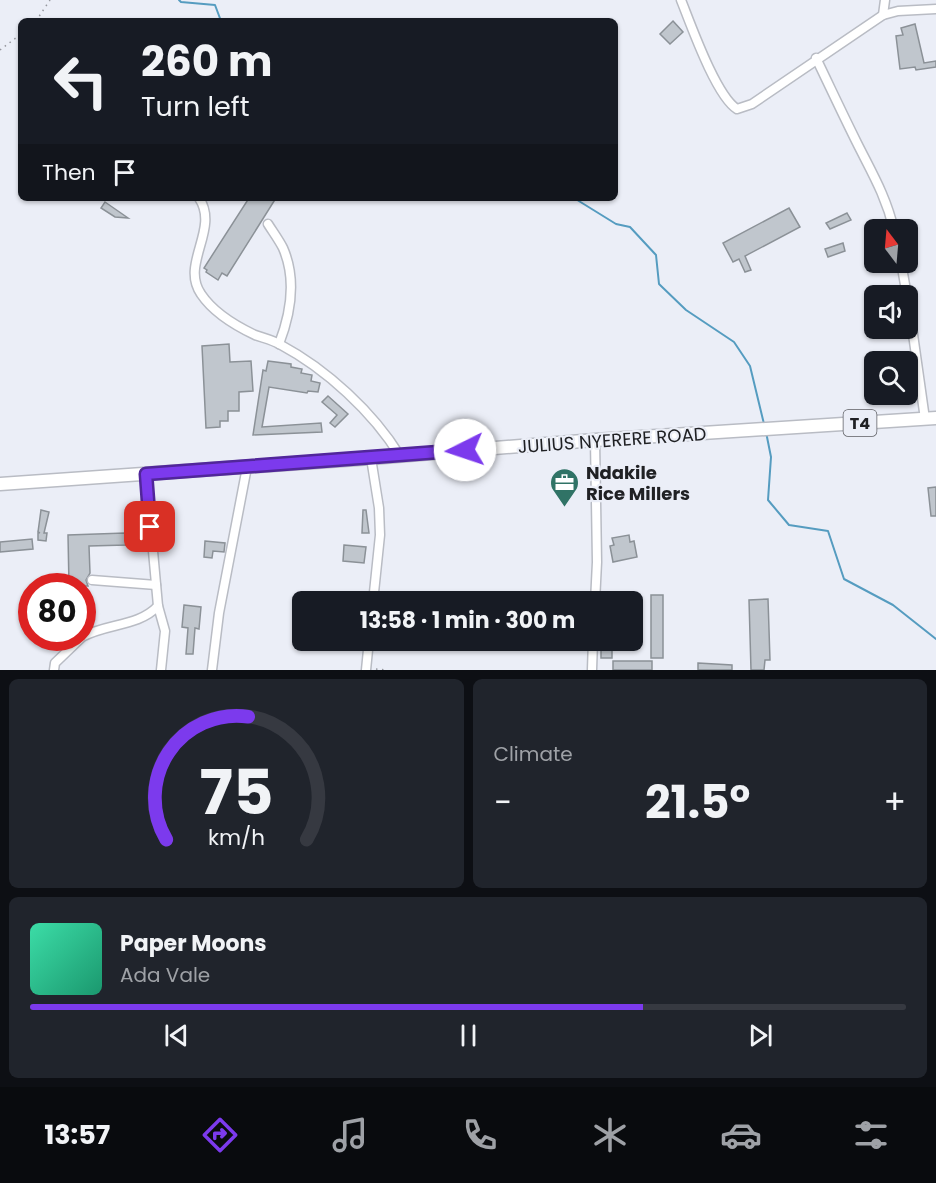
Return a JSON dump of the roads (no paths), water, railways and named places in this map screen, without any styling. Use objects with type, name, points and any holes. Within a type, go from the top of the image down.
[{"type":"highway","name":"JULIUS NYERERE ROAD","points":[[1,481],[146,474],[596,440],[931,418]]},
{"type":"street","points":[[681,0],[716,81],[730,105],[737,109],[752,104],[816,58],[883,15],[898,11],[936,9]]},
{"type":"street","points":[[883,15],[885,0]]},
{"type":"street","points":[[816,58],[874,173],[892,219]]},
{"type":"street","points":[[200,201],[205,211],[206,231],[194,269],[200,293],[238,326],[279,344],[332,380],[376,422],[400,456]]},
{"type":"street","points":[[268,224],[283,249],[289,276],[291,304],[279,344]]},
{"type":"street","points":[[915,339],[931,418]]},
{"type":"street","points":[[595,591],[597,562],[596,440]]},
{"type":"street","points":[[371,458],[379,508],[380,535],[374,591]]},
{"type":"street","points":[[212,670],[219,613],[247,467]]},
{"type":"street","points":[[146,474],[158,606],[165,631],[161,670]]},
{"type":"street","points":[[96,580],[156,585]]},
{"type":"street","points":[[96,631],[146,617],[158,606]]},
{"type":"street","points":[[54,670],[55,663],[67,651]]},
{"type":"street","points":[[366,669],[368,651]]},
{"type":"street","points":[[592,670],[593,651]]},
{"type":"waterway","points":[[179,0],[215,5],[220,18]]},
{"type":"waterway","points":[[579,201],[616,224],[630,227],[656,255],[659,284],[686,310],[734,342],[750,366],[764,424]]},
{"type":"waterway","points":[[766,432],[771,457],[768,500],[789,525],[828,531],[844,579],[893,605],[936,639]]},
{"type":"place","name":"Ndakile Rice Millers","points":[[565,508]]}]
